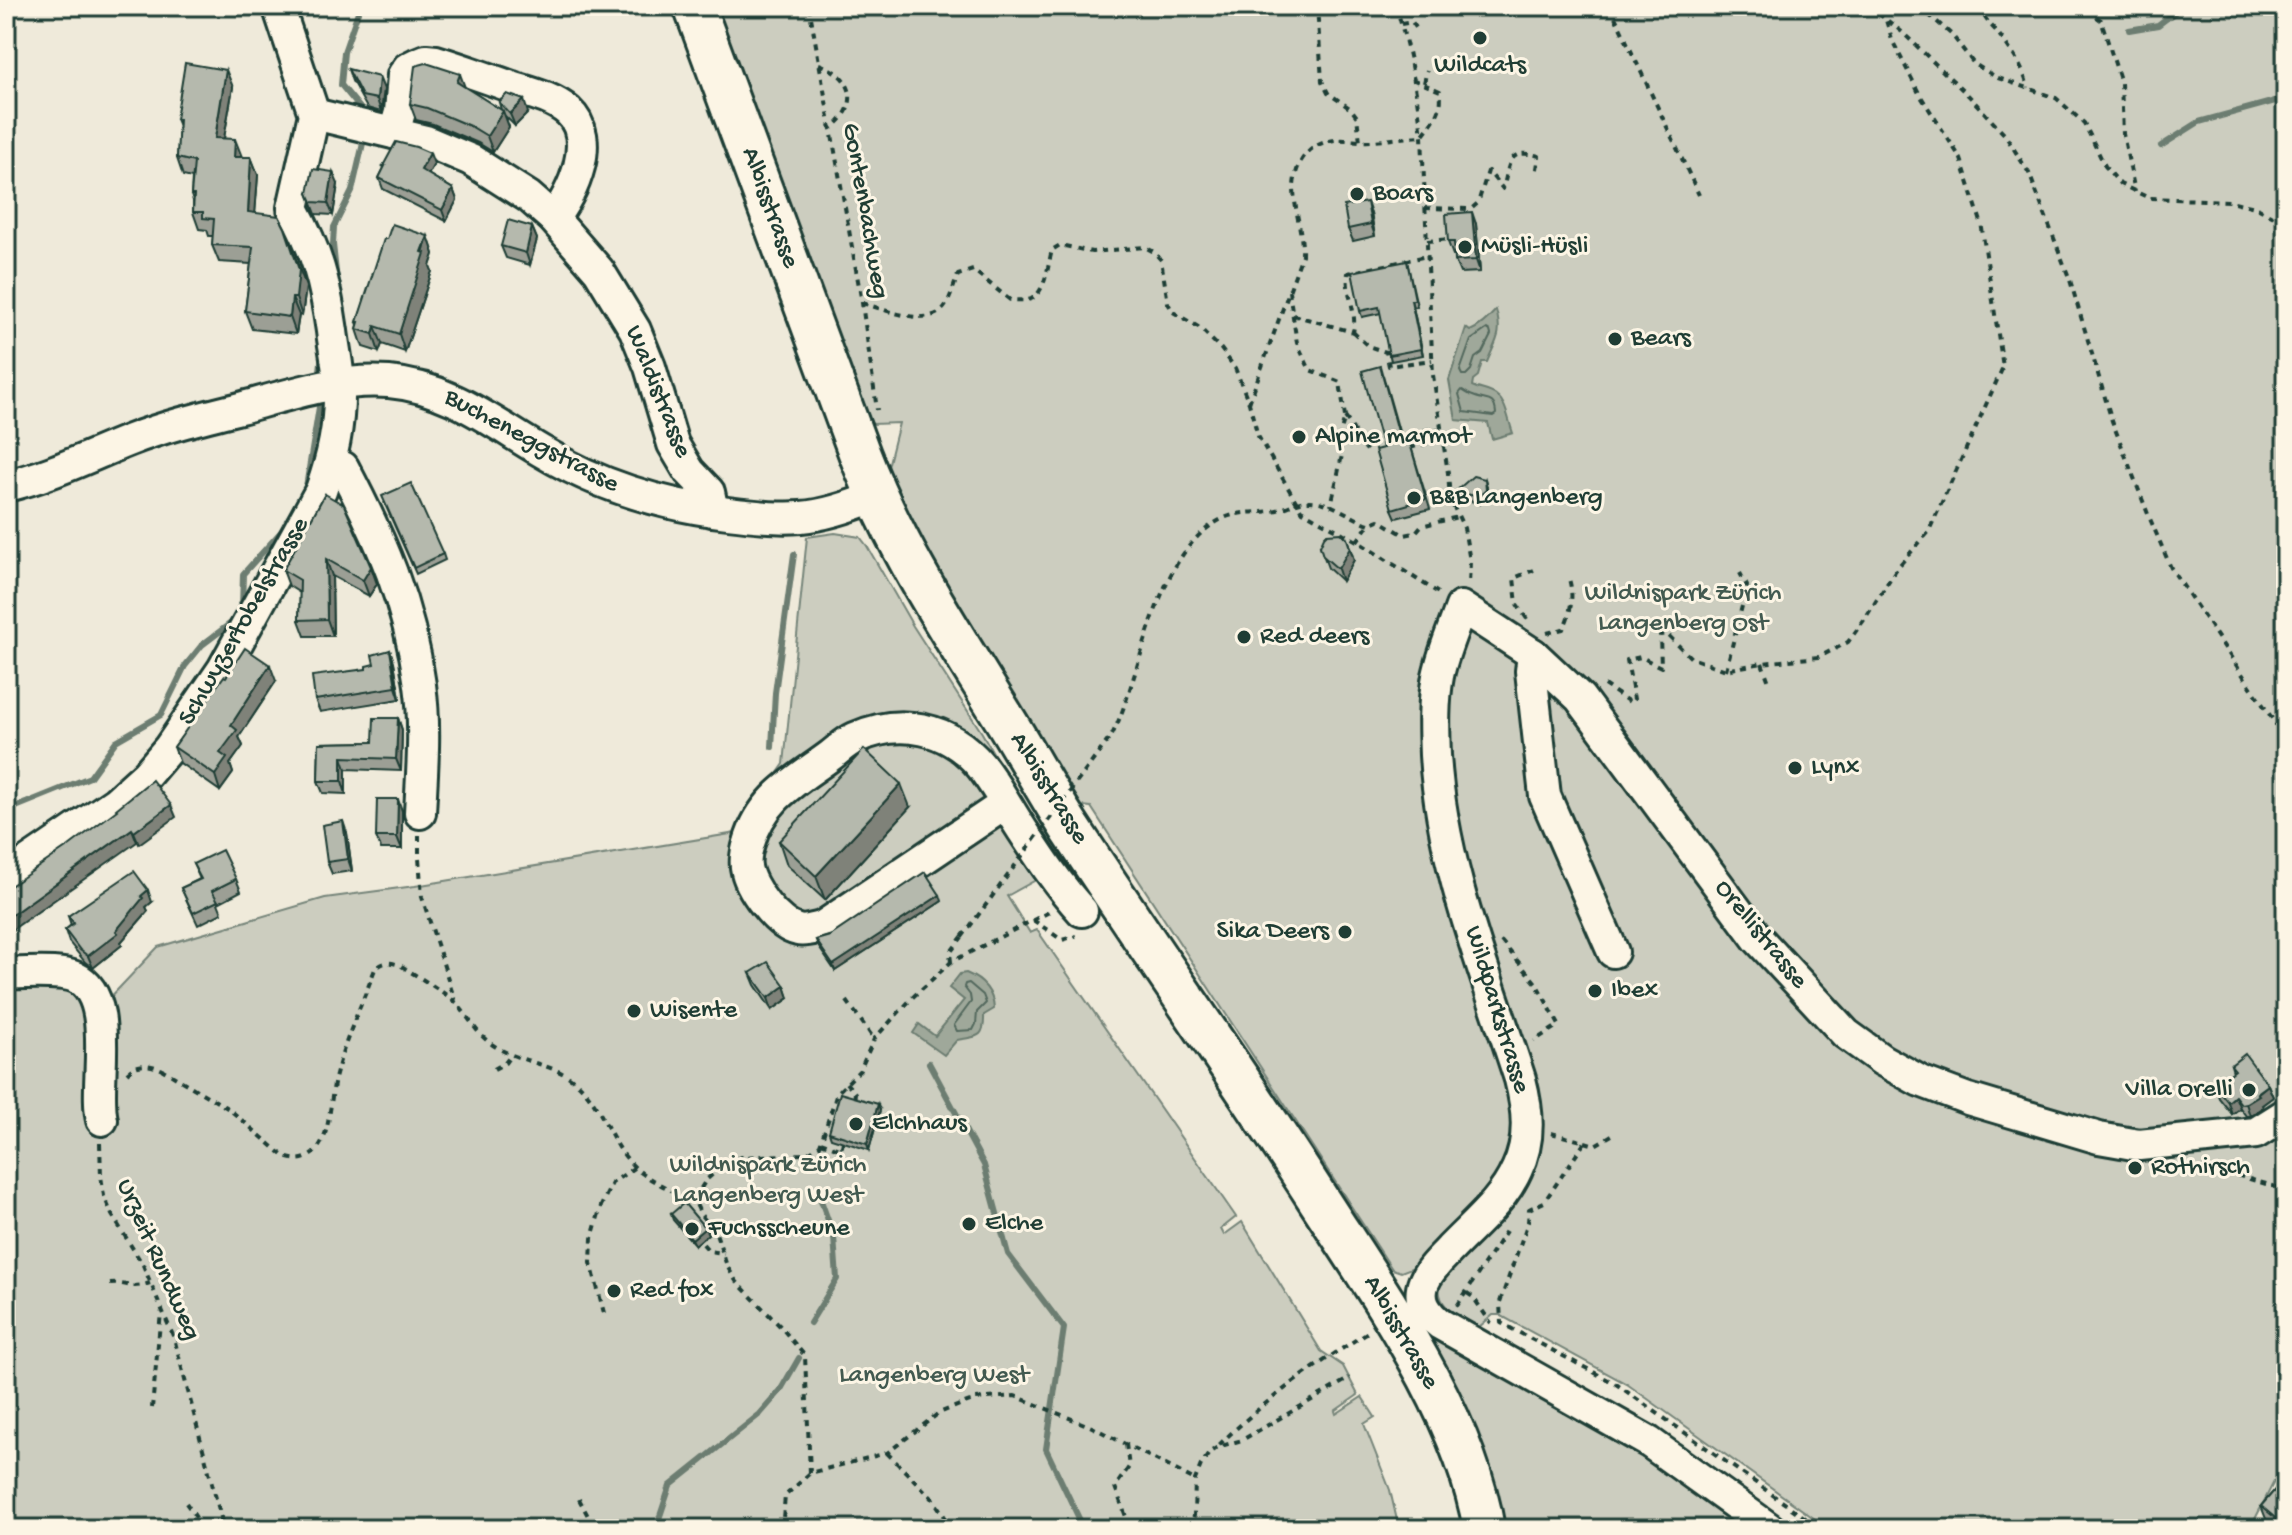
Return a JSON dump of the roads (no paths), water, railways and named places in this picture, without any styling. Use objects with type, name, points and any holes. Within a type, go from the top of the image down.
[{"type":"main road","name":"Albisstrasse","points":[[694,6],[876,496],[902,549],[1071,829],[1299,1170],[1403,1334],[1451,1422],[1475,1485],[1484,1529]]},
{"type":"street","points":[[278,6],[314,114],[293,208],[310,238],[325,285],[339,384]]},
{"type":"street","points":[[394,133],[400,112],[403,75],[408,68],[426,60],[552,101],[570,113],[582,147],[577,176],[569,195],[553,218]]},
{"type":"street","name":"Waldistrasse","points":[[314,114],[426,141],[471,160],[529,197],[553,218],[599,271],[635,330],[650,367],[673,444],[689,471],[709,492],[713,511]]},
{"type":"street","name":"Bucheneggstrasse","points":[[6,486],[47,474],[171,426],[339,384],[384,381],[440,392],[573,470],[645,498],[757,517],[801,517],[837,511],[876,496]]},
{"type":"street","name":"Schwyzertobelstrasse","points":[[6,877],[116,802],[146,775],[169,748],[223,669],[321,490],[331,462],[338,418],[339,384]]},
{"type":"street","points":[[331,462],[343,467],[374,527],[410,624],[421,687],[423,741],[420,813]]},
{"type":"street","name":"Orellistrasse","points":[[1461,607],[1534,638],[1758,939],[1846,1034],[1882,1060],[1920,1081],[1968,1099],[2099,1138],[2139,1145],[2256,1133],[2286,1114]]},
{"type":"street","name":"Wildparkstrasse","points":[[1461,607],[1437,678],[1434,726],[1436,771],[1443,823],[1456,880],[1525,1098],[1527,1127],[1523,1153],[1501,1198],[1429,1272],[1421,1293],[1424,1309],[1440,1324],[1649,1442],[1770,1529]]},
{"type":"street","points":[[1534,638],[1531,671],[1545,796],[1613,952]]},
{"type":"street","points":[[1005,804],[822,927],[799,931],[782,922],[757,895],[746,867],[748,845],[760,816],[772,798],[853,739],[875,731],[912,726],[933,731],[961,747],[980,766],[1084,922]]},
{"type":"street","points":[[6,973],[67,975],[77,978],[94,996],[99,1010],[99,1105],[102,1120]]},
{"type":"water","points":[[1496,310],[1498,337],[1487,362],[1482,362],[1472,386],[1494,394],[1505,408],[1513,433],[1492,439],[1488,423],[1456,420],[1449,380],[1466,328],[1470,331],[1477,327]]},
{"type":"water","points":[[966,973],[986,987],[994,1009],[984,1015],[981,1033],[957,1040],[944,1055],[913,1033],[919,1024],[935,1036],[964,1000],[949,988],[960,974]]},
{"type":"waterway","points":[[360,6],[344,52],[341,85],[360,108]]},
{"type":"waterway","points":[[2129,30],[2158,25],[2183,6]]},
{"type":"waterway","points":[[2161,146],[2199,122],[2286,98]]},
{"type":"waterway","points":[[337,282],[334,227],[352,191],[364,139]]},
{"type":"waterway","points":[[320,370],[322,354]]},
{"type":"waterway","points":[[306,487],[319,407]]},
{"type":"waterway","points":[[242,608],[243,574],[287,525]]},
{"type":"waterway","points":[[772,747],[775,693],[794,554]]},
{"type":"waterway","points":[[6,811],[90,777],[116,741],[161,715],[185,666],[202,645],[235,618]]},
{"type":"waterway","points":[[929,1063],[984,1165],[1008,1254],[1064,1328],[1046,1449],[1084,1529]]},
{"type":"waterway","points":[[810,1323],[837,1279],[834,1237],[818,1192]]},
{"type":"waterway","points":[[657,1525],[670,1486],[760,1414],[780,1391],[799,1358]]},
{"type":"place","name":"Wildcats","points":[[1480,38]]},
{"type":"place","name":"Boars","points":[[1357,194]]},
{"type":"place","name":"Müsli-Hüsli","points":[[1465,247]]},
{"type":"place","name":"Bears","points":[[1615,339]]},
{"type":"place","name":"Alpine marmot","points":[[1299,437]]},
{"type":"place","name":"B&B Langenberg","points":[[1414,498]]},
{"type":"place","name":"Red deers","points":[[1244,637]]},
{"type":"place","name":"Lynx","points":[[1795,768]]},
{"type":"place","name":"Sika Deers","points":[[1345,932]]},
{"type":"place","name":"Ibex","points":[[1595,991]]},
{"type":"place","name":"Wisente","points":[[634,1011]]},
{"type":"place","name":"Villa Orelli","points":[[2249,1090]]},
{"type":"place","name":"Elchhaus","points":[[856,1124]]},
{"type":"place","name":"Rothirsch","points":[[2135,1168]]},
{"type":"place","name":"Elche","points":[[969,1224]]},
{"type":"place","name":"Fuchsscheune","points":[[692,1229]]},
{"type":"place","name":"Red fox","points":[[614,1291]]},
{"type":"park label","name":"Wildnispark Zürich Langenberg Ost","points":[[1683,609]]},
{"type":"park label","name":"Wildnispark Zürich Langenberg West","points":[[768,1181]]},
{"type":"park label","name":"Langenberg West","points":[[934,1376]]}]
